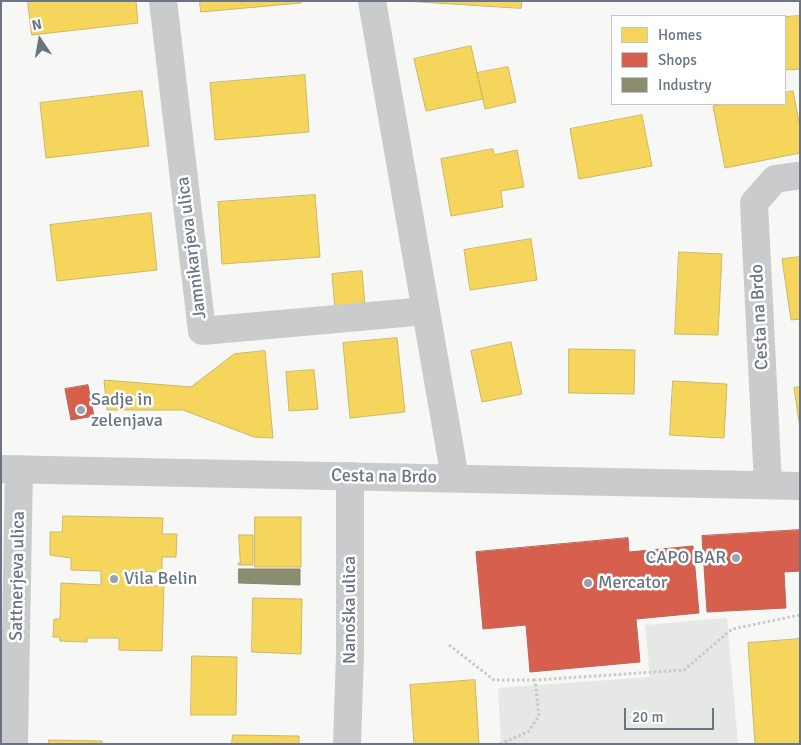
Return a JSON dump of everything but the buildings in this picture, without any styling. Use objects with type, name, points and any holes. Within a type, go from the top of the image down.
[{"type":"street","name":"Jamnikarjeva ulica","points":[[163,1],[202,330],[426,311]]},
{"type":"street","points":[[372,1],[455,478]]},
{"type":"street","name":"Cesta na Brdo","points":[[768,485],[754,203],[775,179],[796,176]]},
{"type":"street","name":"Cesta na Brdo","points":[[10,469],[800,486]]},
{"type":"street","name":"Sattnerjeva ulica","points":[[10,469],[14,744]]},
{"type":"street","name":"Nanoška ulica","points":[[348,744],[350,476]]},
{"type":"path","points":[[449,645],[494,680],[535,680],[684,670],[732,629],[800,615]]},
{"type":"path","points":[[500,744],[528,732],[539,716],[535,680]]},
{"type":"shaded area","points":[[727,618],[738,744],[501,744],[498,688],[650,677],[645,625]]},
{"type":"place","name":"Sadje in zelenjava","points":[[81,410]]},
{"type":"place","name":"CAPO BAR","points":[[736,558]]},
{"type":"place","name":"Vila Belin","points":[[114,579]]},
{"type":"place","name":"Mercator","points":[[588,583]]}]
